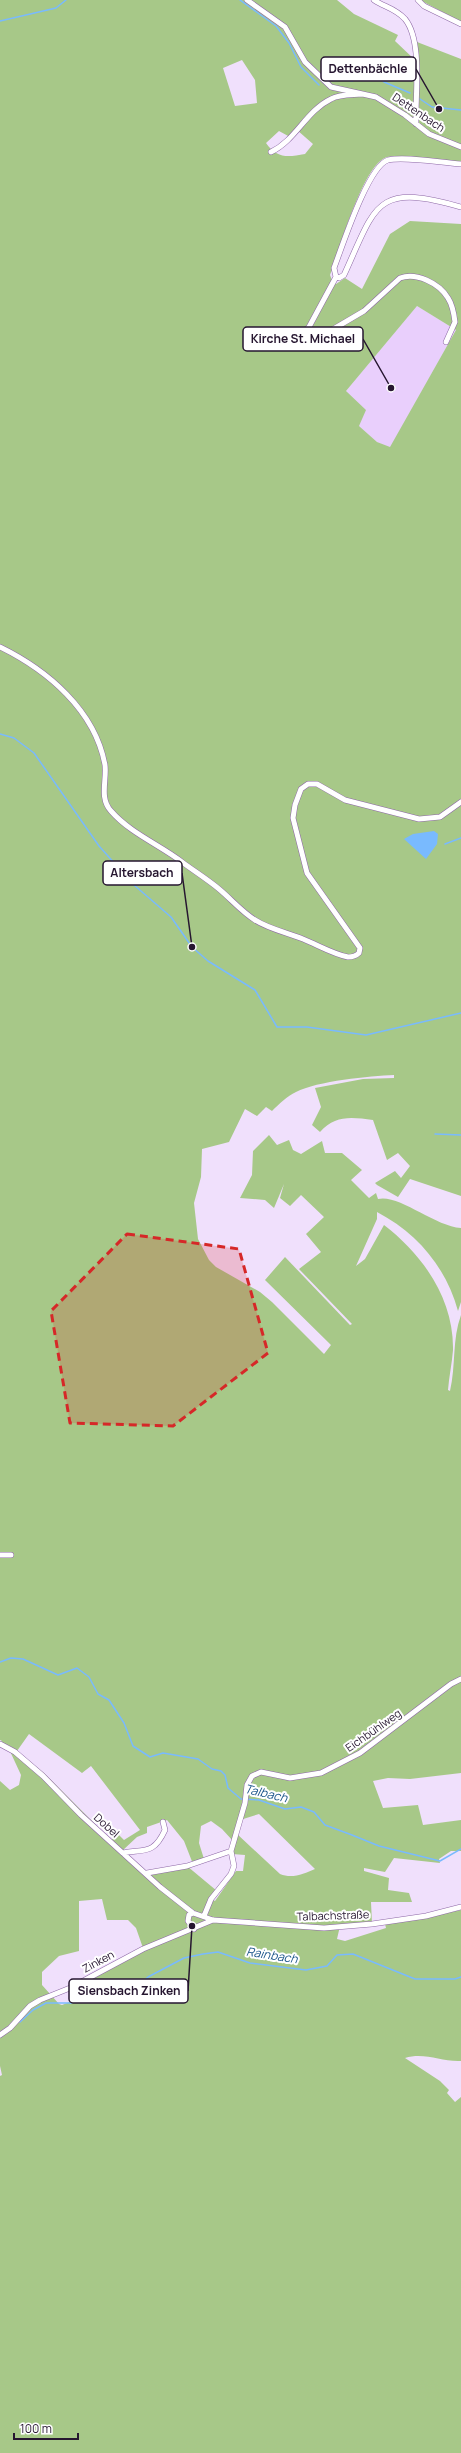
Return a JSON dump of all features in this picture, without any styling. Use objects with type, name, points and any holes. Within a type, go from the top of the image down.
[{"type":"street","name":"Dettenbach","points":[[247,0],[286,26],[305,62],[331,87],[366,94],[390,104],[429,134],[461,147]]},
{"type":"street","points":[[374,0],[387,2],[404,18],[415,38],[416,124]]},
{"type":"street","points":[[418,0],[424,6],[461,24]]},
{"type":"street","name":"Dettenbach","points":[[271,152],[290,137],[311,113],[332,98],[366,94]]},
{"type":"street","points":[[446,342],[455,322],[449,298],[437,286],[422,278],[406,276],[400,278],[364,311],[301,348],[293,346],[292,342],[309,327],[336,277],[334,268],[362,196],[382,164],[387,160],[400,159],[461,164]]},
{"type":"street","points":[[336,277],[339,278],[344,275],[372,214],[387,202],[403,197],[418,197],[461,207]]},
{"type":"street","points":[[0,647],[40,670],[63,690],[92,729],[102,752],[106,772],[104,795],[106,804],[111,811],[124,823],[168,851],[218,888],[256,921],[328,950],[349,957],[359,953],[360,948],[307,873],[293,818],[295,805],[301,789],[308,784],[317,784],[345,800],[419,819],[440,817],[461,802]]},
{"type":"street","points":[[0,1555],[11,1556]]},
{"type":"street","name":"Eichbühlweg","points":[[204,1916],[211,1899],[232,1874],[234,1866],[231,1851],[245,1800],[249,1778],[256,1772],[290,1778],[321,1773],[360,1754],[451,1684],[461,1679]]},
{"type":"street","name":"Dobel","points":[[0,1744],[15,1752],[60,1791],[81,1815],[193,1913],[204,1916]]},
{"type":"street","points":[[124,1853],[146,1851],[155,1847],[165,1830],[163,1822]]},
{"type":"street","points":[[147,1874],[187,1866],[231,1851]]},
{"type":"street","name":"Talbachstraße","points":[[204,1916],[213,1920],[324,1928],[372,1924],[426,1916],[461,1907]]},
{"type":"street","points":[[193,1913],[189,1915],[188,1921],[194,1929]]},
{"type":"street","name":"Zinken","points":[[0,2035],[10,2028],[30,2006],[40,2000],[70,1988],[143,1948],[194,1929],[213,1920]]},
{"type":"highlighted area","points":[[127,1234],[239,1249],[268,1353],[173,1426],[70,1423],[51,1311]]},
{"type":"shaded area","points":[[417,306],[456,330],[390,448],[377,442],[359,426],[346,391]]},
{"type":"green space","points":[[0,0],[337,0],[354,14],[398,35],[395,41],[415,60],[417,42],[461,59],[461,163],[393,156],[387,157],[378,163],[369,175],[361,191],[330,275],[333,283],[336,284],[345,278],[362,289],[390,234],[410,221],[461,224],[461,1196],[410,1179],[398,1197],[377,1185],[375,1183],[395,1171],[401,1178],[410,1166],[398,1153],[387,1160],[373,1120],[344,1118],[326,1126],[320,1132],[312,1125],[321,1107],[315,1088],[363,1079],[394,1078],[394,1075],[330,1082],[305,1088],[289,1096],[272,1111],[266,1107],[257,1116],[245,1109],[229,1142],[202,1149],[201,1177],[194,1203],[198,1239],[209,1260],[216,1267],[260,1292],[324,1354],[331,1345],[265,1280],[285,1257],[350,1325],[352,1324],[299,1269],[321,1252],[306,1234],[324,1217],[301,1195],[290,1206],[280,1198],[284,1184],[274,1208],[265,1200],[240,1198],[252,1175],[253,1151],[269,1135],[277,1145],[289,1140],[293,1150],[301,1154],[322,1141],[325,1153],[342,1153],[362,1170],[351,1180],[369,1198],[376,1193],[378,1199],[396,1201],[440,1222],[461,1228],[461,1302],[458,1311],[446,1280],[428,1253],[405,1230],[377,1212],[377,1219],[356,1266],[365,1259],[384,1225],[411,1250],[423,1264],[434,1280],[442,1296],[452,1331],[453,1350],[448,1390],[450,1391],[456,1333],[461,1315],[461,1773],[410,1779],[388,1778],[373,1781],[383,1808],[418,1805],[423,1825],[461,1820],[461,1851],[451,1851],[439,1859],[440,1863],[394,1858],[385,1872],[364,1868],[364,1871],[389,1878],[388,1890],[409,1893],[412,1902],[371,1902],[372,1924],[340,1926],[337,1939],[345,1941],[386,1928],[385,1924],[461,1910],[461,2061],[419,2056],[405,2058],[440,2081],[449,2090],[447,2093],[455,2102],[461,2097],[461,2453],[0,2453],[0,2076],[2,2075],[0,2066],[0,1781],[10,1790],[19,1785],[21,1775],[9,1749],[0,1745],[2,1741],[0,1740]],"holes":[[[242,60],[255,80],[257,103],[235,106],[223,68]],[[297,130],[313,144],[305,154],[283,156],[274,152],[266,143],[279,131],[290,137]],[[417,306],[456,330],[390,447],[377,442],[359,426],[366,410],[346,391]],[[29,1734],[82,1773],[91,1766],[140,1830],[124,1840],[118,1834],[111,1840],[44,1773],[17,1751]],[[259,1814],[315,1869],[293,1876],[280,1874],[236,1833],[240,1820]],[[167,1820],[184,1841],[193,1864],[204,1859],[199,1843],[201,1826],[211,1821],[222,1829],[233,1841],[232,1854],[245,1855],[243,1871],[236,1871],[215,1901],[211,1899],[217,1891],[187,1866],[147,1873],[122,1851],[137,1837],[147,1833],[147,1827]],[[102,1899],[107,1920],[128,1920],[136,1928],[143,1948],[72,1987],[77,1999],[62,2005],[59,2004],[42,1985],[42,1972],[59,1956],[79,1951],[79,1901]]]},
{"type":"green space","points":[[420,0],[461,0],[461,22]]},
{"type":"water","points":[[434,831],[438,834],[437,844],[426,859],[404,839],[413,834]]},
{"type":"waterway","points":[[0,21],[56,8],[66,0]]},
{"type":"waterway","points":[[240,0],[276,26],[289,43],[301,67],[319,85]]},
{"type":"waterway","points":[[328,75],[352,81],[367,72],[372,72],[384,82],[410,93]]},
{"type":"waterway","points":[[420,99],[432,107],[461,110]]},
{"type":"waterway","points":[[0,734],[14,738],[34,753],[99,846],[134,885],[171,917],[192,947],[208,961],[255,990],[277,1027],[307,1027],[366,1035],[461,1013]]},
{"type":"waterway","points":[[445,844],[461,838]]},
{"type":"waterway","points":[[435,1134],[461,1135]]},
{"type":"waterway","name":"Talbach","points":[[0,1662],[11,1658],[23,1659],[58,1675],[77,1668],[89,1677],[98,1694],[109,1700],[124,1723],[133,1746],[150,1757],[163,1753],[198,1759],[212,1769],[221,1771],[225,1775],[228,1788],[241,1799],[259,1800],[285,1809],[301,1807],[314,1812],[325,1825],[379,1846],[440,1861],[461,1849]]},
{"type":"waterway","name":"Rainbach","points":[[20,2022],[33,2010],[46,2003],[71,2003],[89,1996],[122,1999],[130,1995],[148,1977],[184,1958],[218,1952],[250,1963],[306,1970],[327,1966],[337,1955],[353,1954],[415,1979],[455,1979],[461,1977]]},
{"type":"place","name":"Dettenbächle","points":[[439,109]]},
{"type":"place","name":"Kirche St. Michael","points":[[391,388]]},
{"type":"place","name":"Altersbach","points":[[192,947]]},
{"type":"place","name":"Siensbach Zinken","points":[[192,1926]]}]
